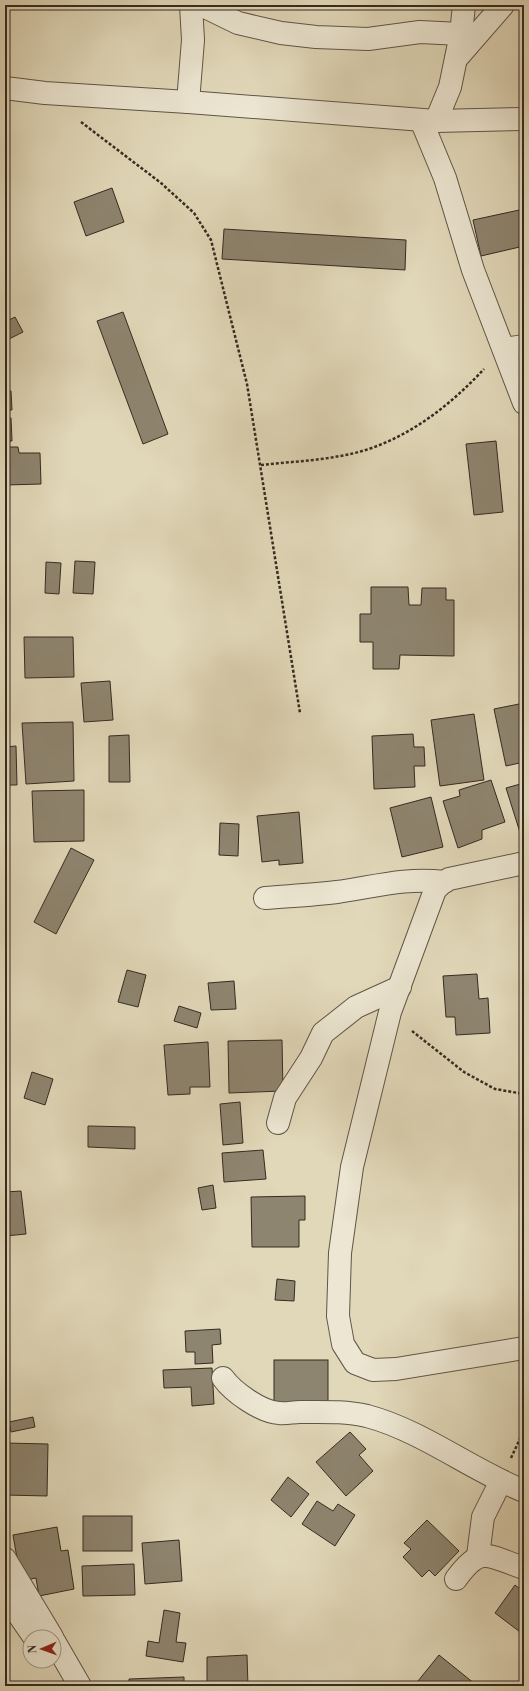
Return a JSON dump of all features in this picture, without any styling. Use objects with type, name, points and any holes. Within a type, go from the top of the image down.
[{"type":"street","points":[[188,102],[193,40],[191,5]]},
{"type":"street","points":[[201,5],[238,23],[281,33],[368,39],[420,32],[461,34]]},
{"type":"street","points":[[464,5],[461,34],[450,87],[429,121],[473,270],[514,347],[524,403]]},
{"type":"street","points":[[455,60],[503,5]]},
{"type":"street","points":[[5,88],[45,94],[188,102],[429,121],[524,119]]},
{"type":"street","points":[[524,863],[449,879],[435,890],[390,1012],[352,1167],[340,1253],[338,1316],[343,1344],[355,1363],[373,1370],[396,1369],[524,1348]]},
{"type":"street","points":[[266,898],[337,892],[412,880],[444,882]]},
{"type":"street","points":[[278,1122],[285,1098],[311,1058],[323,1033],[356,1007],[400,987]]},
{"type":"street","points":[[223,1378],[230,1386],[261,1407],[278,1414],[349,1412],[368,1417],[442,1448],[524,1491]]},
{"type":"street","points":[[478,1556],[483,1517],[501,1480]]},
{"type":"street","points":[[456,1579],[468,1564],[478,1556],[484,1555],[498,1558],[524,1568]]},
{"type":"street","points":[[5,1559],[47,1629]]},
{"type":"street","points":[[5,1595],[28,1629]]},
{"type":"street","points":[[62,1655],[80,1686]]},
{"type":"street","points":[[53,1669],[64,1686]]},
{"type":"path","points":[[75,117],[161,183],[194,213],[210,240],[247,384],[300,713]]},
{"type":"path","points":[[261,464],[341,456],[379,446],[408,432],[464,391],[514,347]]},
{"type":"path","points":[[390,1012],[464,1072],[495,1089],[524,1094]]},
{"type":"path","points":[[501,1480],[524,1430]]},
{"type":"building","points":[[112,188],[124,222],[86,236],[74,202]]},
{"type":"building","points":[[524,209],[524,246],[481,256],[473,220]]},
{"type":"building","points":[[224,229],[406,240],[405,270],[222,259]]},
{"type":"building","points":[[123,312],[168,434],[143,444],[97,321]]},
{"type":"building","points":[[15,317],[23,332],[5,341],[5,322]]},
{"type":"building","points":[[5,391],[11,391],[12,410],[5,410]]},
{"type":"building","points":[[11,418],[12,441],[5,441],[5,419]]},
{"type":"building","points":[[496,441],[503,512],[474,515],[466,444]]},
{"type":"building","points":[[5,447],[18,447],[19,453],[40,453],[41,484],[5,485]]},
{"type":"building","points":[[75,561],[95,562],[93,594],[73,593]]},
{"type":"building","points":[[46,562],[61,563],[59,594],[45,593]]},
{"type":"building","points":[[371,587],[408,587],[409,605],[421,605],[422,588],[446,588],[446,600],[454,600],[454,656],[400,655],[399,669],[373,669],[373,642],[360,642],[360,614],[371,614]]},
{"type":"building","points":[[24,637],[73,637],[74,677],[25,678]]},
{"type":"building","points":[[110,681],[113,720],[84,722],[81,683]]},
{"type":"building","points":[[524,703],[524,762],[506,766],[494,709]]},
{"type":"building","points":[[474,714],[484,780],[440,786],[431,720]]},
{"type":"building","points":[[73,722],[74,781],[26,784],[22,723]]},
{"type":"building","points":[[413,734],[414,747],[424,747],[425,766],[414,766],[415,787],[374,789],[372,736]]},
{"type":"building","points":[[129,735],[130,782],[109,782],[109,736]]},
{"type":"building","points":[[16,746],[17,785],[5,785],[5,747]]},
{"type":"building","points":[[491,780],[505,822],[482,830],[482,839],[458,848],[443,801],[460,796],[459,790]]},
{"type":"building","points":[[524,783],[524,845],[506,788]]},
{"type":"building","points":[[84,790],[84,841],[34,842],[32,791]]},
{"type":"building","points":[[431,797],[443,847],[402,857],[390,808]]},
{"type":"building","points":[[299,812],[303,863],[279,865],[279,860],[262,862],[257,816]]},
{"type":"building","points":[[220,823],[239,824],[238,856],[219,855]]},
{"type":"building","points":[[71,848],[94,860],[56,934],[34,922]]},
{"type":"building","points":[[127,970],[146,975],[138,1007],[118,1002]]},
{"type":"building","points":[[477,974],[479,999],[488,998],[490,1033],[456,1035],[455,1017],[446,1017],[443,976]]},
{"type":"building","points":[[234,981],[236,1009],[211,1010],[208,983]]},
{"type":"building","points":[[179,1006],[201,1013],[197,1028],[174,1021]]},
{"type":"building","points":[[282,1040],[283,1091],[229,1093],[228,1041]]},
{"type":"building","points":[[208,1042],[210,1087],[190,1087],[190,1094],[168,1095],[164,1045]]},
{"type":"building","points":[[32,1072],[53,1079],[45,1105],[24,1098]]},
{"type":"building","points":[[240,1102],[243,1143],[223,1145],[220,1104]]},
{"type":"building","points":[[88,1126],[135,1127],[135,1149],[88,1147]]},
{"type":"building","points":[[263,1150],[266,1179],[224,1182],[222,1153]]},
{"type":"building","points":[[213,1185],[216,1208],[202,1210],[198,1188]]},
{"type":"building","points":[[21,1191],[26,1234],[5,1236],[5,1192]]},
{"type":"building","points":[[305,1196],[305,1220],[299,1220],[299,1247],[252,1247],[251,1197]]},
{"type":"building","points":[[277,1279],[295,1281],[294,1301],[275,1300]]},
{"type":"building","points":[[220,1329],[221,1344],[212,1345],[213,1363],[195,1364],[195,1352],[186,1352],[185,1331]]},
{"type":"building","points":[[274,1360],[328,1360],[328,1405],[274,1405]]},
{"type":"building","points":[[212,1368],[214,1404],[192,1406],[191,1387],[164,1388],[163,1370]]},
{"type":"building","points":[[33,1417],[35,1427],[11,1432],[9,1422]]},
{"type":"building","points":[[350,1432],[366,1449],[359,1455],[373,1471],[346,1496],[316,1462]]},
{"type":"building","points":[[5,1443],[48,1444],[47,1496],[5,1495]]},
{"type":"building","points":[[288,1477],[309,1494],[291,1517],[271,1500]]},
{"type":"building","points":[[317,1501],[333,1511],[338,1504],[355,1515],[335,1546],[302,1524]]},
{"type":"building","points":[[83,1516],[132,1516],[132,1551],[83,1551]]},
{"type":"building","points":[[427,1520],[459,1551],[435,1576],[429,1570],[422,1577],[403,1557],[411,1549],[404,1543]]},
{"type":"building","points":[[57,1527],[61,1551],[68,1550],[74,1589],[39,1596],[36,1578],[21,1581],[13,1535]]},
{"type":"building","points":[[179,1540],[182,1581],[145,1584],[142,1543]]},
{"type":"building","points":[[134,1564],[135,1595],[83,1596],[82,1566]]},
{"type":"building","points":[[515,1585],[524,1592],[524,1635],[495,1613]]},
{"type":"building","points":[[164,1610],[180,1613],[176,1642],[186,1643],[183,1662],[146,1656],[148,1641],[159,1643]]},
{"type":"building","points":[[247,1655],[248,1686],[207,1686],[207,1657]]},
{"type":"building","points":[[439,1655],[475,1684],[474,1686],[424,1686],[418,1681]]},
{"type":"building","points":[[184,1677],[184,1686],[129,1686],[129,1679]]}]
